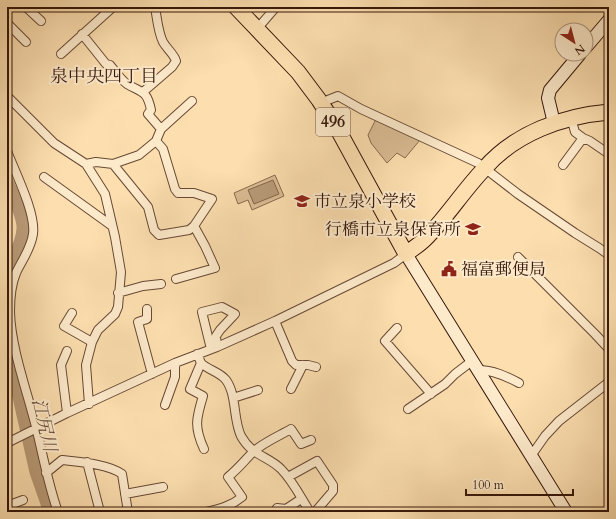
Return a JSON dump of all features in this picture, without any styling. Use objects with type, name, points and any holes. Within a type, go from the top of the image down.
[{"type":"highway","name":"496","points":[[236,7],[298,72],[322,104],[336,126],[406,254]]},
{"type":"highway","points":[[406,254],[424,240],[485,168],[514,144],[536,131],[554,123],[592,113],[609,112]]},
{"type":"street","points":[[26,7],[40,21]]},
{"type":"street","points":[[61,54],[113,7]]},
{"type":"street","points":[[144,92],[172,67],[176,61],[161,36],[155,7]]},
{"type":"street","points":[[257,29],[276,7]]},
{"type":"street","points":[[594,38],[609,20]]},
{"type":"street","points":[[7,23],[26,42]]},
{"type":"street","points":[[82,34],[106,64],[110,65],[126,83],[144,92],[148,98],[151,110],[148,114],[161,130]]},
{"type":"street","points":[[554,123],[548,98],[550,90],[573,62]]},
{"type":"street","points":[[7,96],[54,143],[86,164],[105,194],[121,272],[118,307],[115,314],[98,330],[92,342],[86,365],[89,404]]},
{"type":"street","points":[[322,104],[338,96],[361,109],[478,163],[518,194],[609,254]]},
{"type":"street","points":[[86,164],[96,162],[113,164],[138,155],[156,141],[161,130],[192,101]]},
{"type":"street","points":[[571,118],[575,132],[606,152]]},
{"type":"street","points":[[563,165],[583,138]]},
{"type":"street","points":[[113,164],[148,207],[156,234],[159,235],[189,230],[194,226],[212,198],[194,193],[178,193],[163,149],[156,141]]},
{"type":"street","points":[[7,151],[27,200],[33,222],[34,234],[30,247],[16,273],[13,284],[10,302],[13,337],[37,429],[46,473],[58,512]]},
{"type":"street","points":[[44,177],[112,226]]},
{"type":"street","points":[[176,278],[215,268],[194,226]]},
{"type":"street","points":[[7,443],[67,413],[175,363],[214,348],[274,321],[394,263],[406,254],[566,512]]},
{"type":"street","points":[[518,257],[609,349]]},
{"type":"street","points":[[118,293],[143,286],[161,284]]},
{"type":"street","points":[[222,307],[235,314],[216,336],[214,348],[202,312],[222,307]]},
{"type":"street","points":[[147,310],[147,319],[138,322],[152,374]]},
{"type":"street","points":[[72,313],[64,326],[92,342]]},
{"type":"street","points":[[274,321],[292,361],[296,365],[316,367]]},
{"type":"street","points":[[397,328],[385,341],[431,394]]},
{"type":"street","points":[[67,351],[61,365],[67,413]]},
{"type":"street","points":[[197,354],[202,363],[227,380],[232,390],[235,414],[241,436],[253,452],[279,467],[288,477],[310,512]]},
{"type":"street","points":[[165,405],[175,377],[175,363]]},
{"type":"street","points":[[202,363],[190,389],[203,396],[198,414],[197,426],[204,450]]},
{"type":"street","points":[[290,389],[303,366]]},
{"type":"street","points":[[408,409],[446,384],[455,374],[475,366],[500,374],[519,383]]},
{"type":"street","points":[[531,456],[545,436],[559,420],[609,382]]},
{"type":"street","points":[[233,398],[258,390]]},
{"type":"street","points":[[206,512],[224,508],[233,504],[242,497],[228,477],[262,445],[291,429],[301,444],[311,440]]},
{"type":"street","points":[[46,473],[62,460],[87,462],[117,470],[122,474],[128,512]]},
{"type":"street","points":[[288,477],[317,461],[333,485],[333,491],[315,512]]},
{"type":"street","points":[[87,462],[100,512]]},
{"type":"street","points":[[125,494],[163,487]]},
{"type":"street","points":[[275,512],[277,508],[286,509],[301,498]]},
{"type":"street","points":[[8,512],[7,508],[23,500]]},
{"type":"shaded area","points":[[376,119],[420,140],[405,158],[397,153],[387,163],[371,143],[368,135]]},
{"type":"shaded area","points":[[275,175],[284,196],[252,210],[248,200],[238,204],[234,193]]},
{"type":"shaded area","points":[[273,180],[279,194],[254,204],[248,190]]},
{"type":"waterway","name":"江尻川","points":[[7,182],[20,212],[23,224],[19,246],[7,273]]},
{"type":"waterway","name":"江尻川","points":[[7,344],[36,472],[50,512]]},
{"type":"place","name":"市立泉小学校","points":[[302,201]]},
{"type":"place","name":"行橋市立泉保育所","points":[[473,229]]},
{"type":"place","name":"福富郵便局","points":[[449,269]]},
{"type":"district","name":"泉中央四丁目","points":[[104,76]]}]
